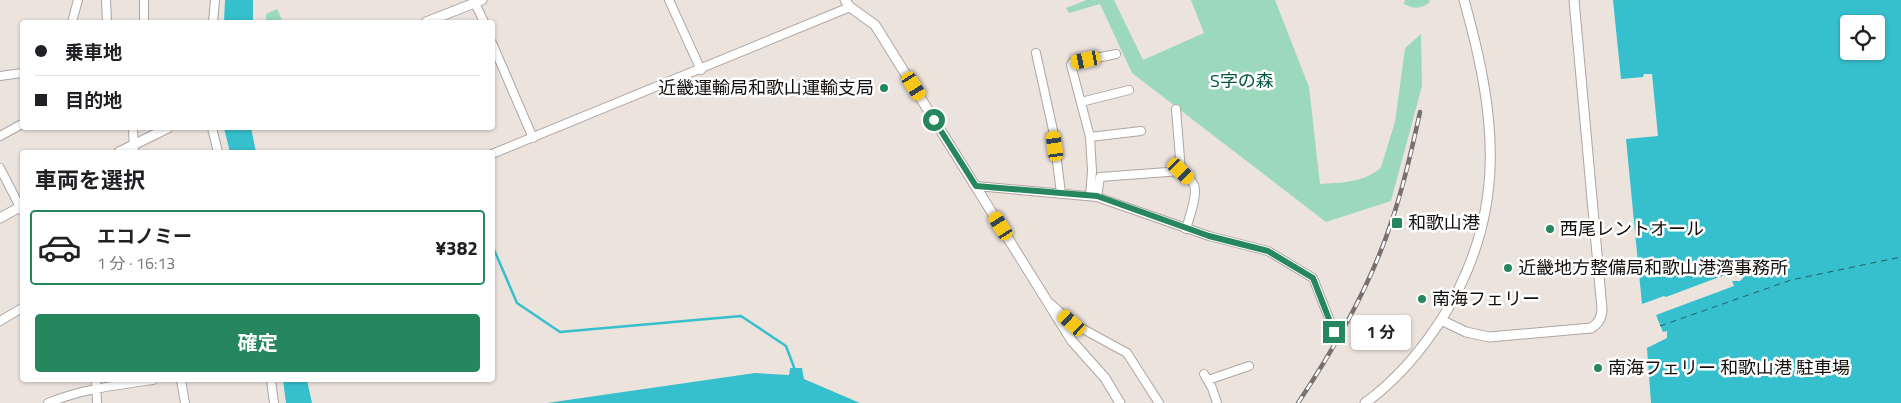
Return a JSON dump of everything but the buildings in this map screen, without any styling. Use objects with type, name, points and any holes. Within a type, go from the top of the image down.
[{"type":"street","points":[[73,20],[78,0]]},
{"type":"street","points":[[106,0],[107,20]]},
{"type":"street","points":[[144,0],[144,20]]},
{"type":"street","points":[[213,20],[215,0]]},
{"type":"street","points":[[669,0],[700,70]]},
{"type":"street","points":[[1365,403],[1389,384],[1406,366],[1441,320],[1461,286],[1473,258],[1484,220],[1490,180],[1491,140],[1488,110],[1475,40],[1464,0]]},
{"type":"street","points":[[1441,320],[1472,334],[1498,337],[1591,328],[1595,326],[1601,317],[1602,309],[1574,0]]},
{"type":"street","points":[[431,20],[479,2],[484,20]]},
{"type":"street","points":[[495,153],[700,70],[847,4],[875,26],[1072,341],[1105,378],[1120,403]]},
{"type":"street","points":[[495,51],[533,138]]},
{"type":"street","points":[[1036,53],[1053,130],[1061,193]]},
{"type":"street","points":[[1094,196],[1090,137],[1072,63],[1116,54]]},
{"type":"street","points":[[0,76],[20,73]]},
{"type":"street","points":[[1081,102],[1129,90]]},
{"type":"street","points":[[1176,109],[1181,171],[1194,184],[1195,188],[1195,196],[1186,229]]},
{"type":"street","points":[[0,136],[20,125]]},
{"type":"street","points":[[132,130],[133,149],[165,130]]},
{"type":"street","points":[[212,130],[218,150]]},
{"type":"street","points":[[1090,137],[1142,131]]},
{"type":"street","points":[[0,168],[20,204]]},
{"type":"street","points":[[1094,196],[1100,177],[1181,171]]},
{"type":"street","points":[[976,186],[1094,196],[1186,229],[1268,251],[1313,278],[1334,332]]},
{"type":"street","points":[[0,218],[20,209]]},
{"type":"street","points":[[1048,301],[1072,323],[1127,353],[1159,403]]},
{"type":"street","points":[[0,321],[20,309]]},
{"type":"street","points":[[1217,403],[1206,377],[1250,366]]},
{"type":"street","points":[[48,403],[97,384],[125,382]]},
{"type":"street","points":[[181,382],[185,403]]},
{"type":"street","points":[[271,382],[274,403]]},
{"type":"street","points":[[97,384],[97,403]]},
{"type":"green space","name":"S字の森","points":[[1087,0],[1114,0],[1143,60],[1204,33],[1191,0],[1275,0],[1309,87],[1320,184],[1361,179],[1381,167],[1395,122],[1405,48],[1421,34],[1422,86],[1391,201],[1326,222],[1132,73],[1100,4],[1069,13],[1066,8]]},
{"type":"green space","points":[[1405,0],[1430,0],[1426,5],[1417,8],[1404,4]]},
{"type":"green space","points":[[277,9],[282,20],[266,20],[266,14]]},
{"type":"water","points":[[225,0],[253,0],[253,20],[224,20]]},
{"type":"water","points":[[1613,0],[1901,0],[1901,403],[1651,403],[1647,348],[1667,338],[1667,331],[1663,332],[1656,315],[1734,286],[1732,281],[1740,281],[1743,278],[1743,273],[1751,270],[1754,275],[1759,276],[1765,269],[1762,263],[1757,262],[1741,270],[1735,269],[1730,273],[1642,304],[1626,139],[1658,136],[1652,74],[1644,74],[1643,77],[1621,79]]},
{"type":"water","points":[[224,130],[251,130],[256,150],[230,150]]},
{"type":"water","points":[[790,368],[802,368],[804,379],[860,403],[547,403],[755,373],[789,375]]},
{"type":"water","points":[[283,382],[307,382],[312,403],[286,403]]},
{"type":"waterway","points":[[495,252],[517,303],[560,332],[741,316],[786,346],[795,370]]},
{"type":"ferry route","points":[[1660,326],[1791,280],[1901,257]]},
{"type":"railway","points":[[1298,403],[1339,337],[1374,268],[1400,194],[1420,112]]},
{"type":"place","name":"近畿運輸局和歌山運輸支局","points":[[884,88]]},
{"type":"place","name":"和歌山港","points":[[1397,223]]},
{"type":"place","name":"西尾レントオール","points":[[1550,229]]},
{"type":"place","name":"近畿地方整備局和歌山港湾事務所","points":[[1508,268]]},
{"type":"place","name":"南海フェリー","points":[[1422,299]]},
{"type":"place","name":"南海フェリー 和歌山港 駐車場","points":[[1598,368]]},
{"type":"route","points":[[934,120],[976,186],[1097,196],[1209,236],[1268,251],[1313,278],[1334,332]]}]
